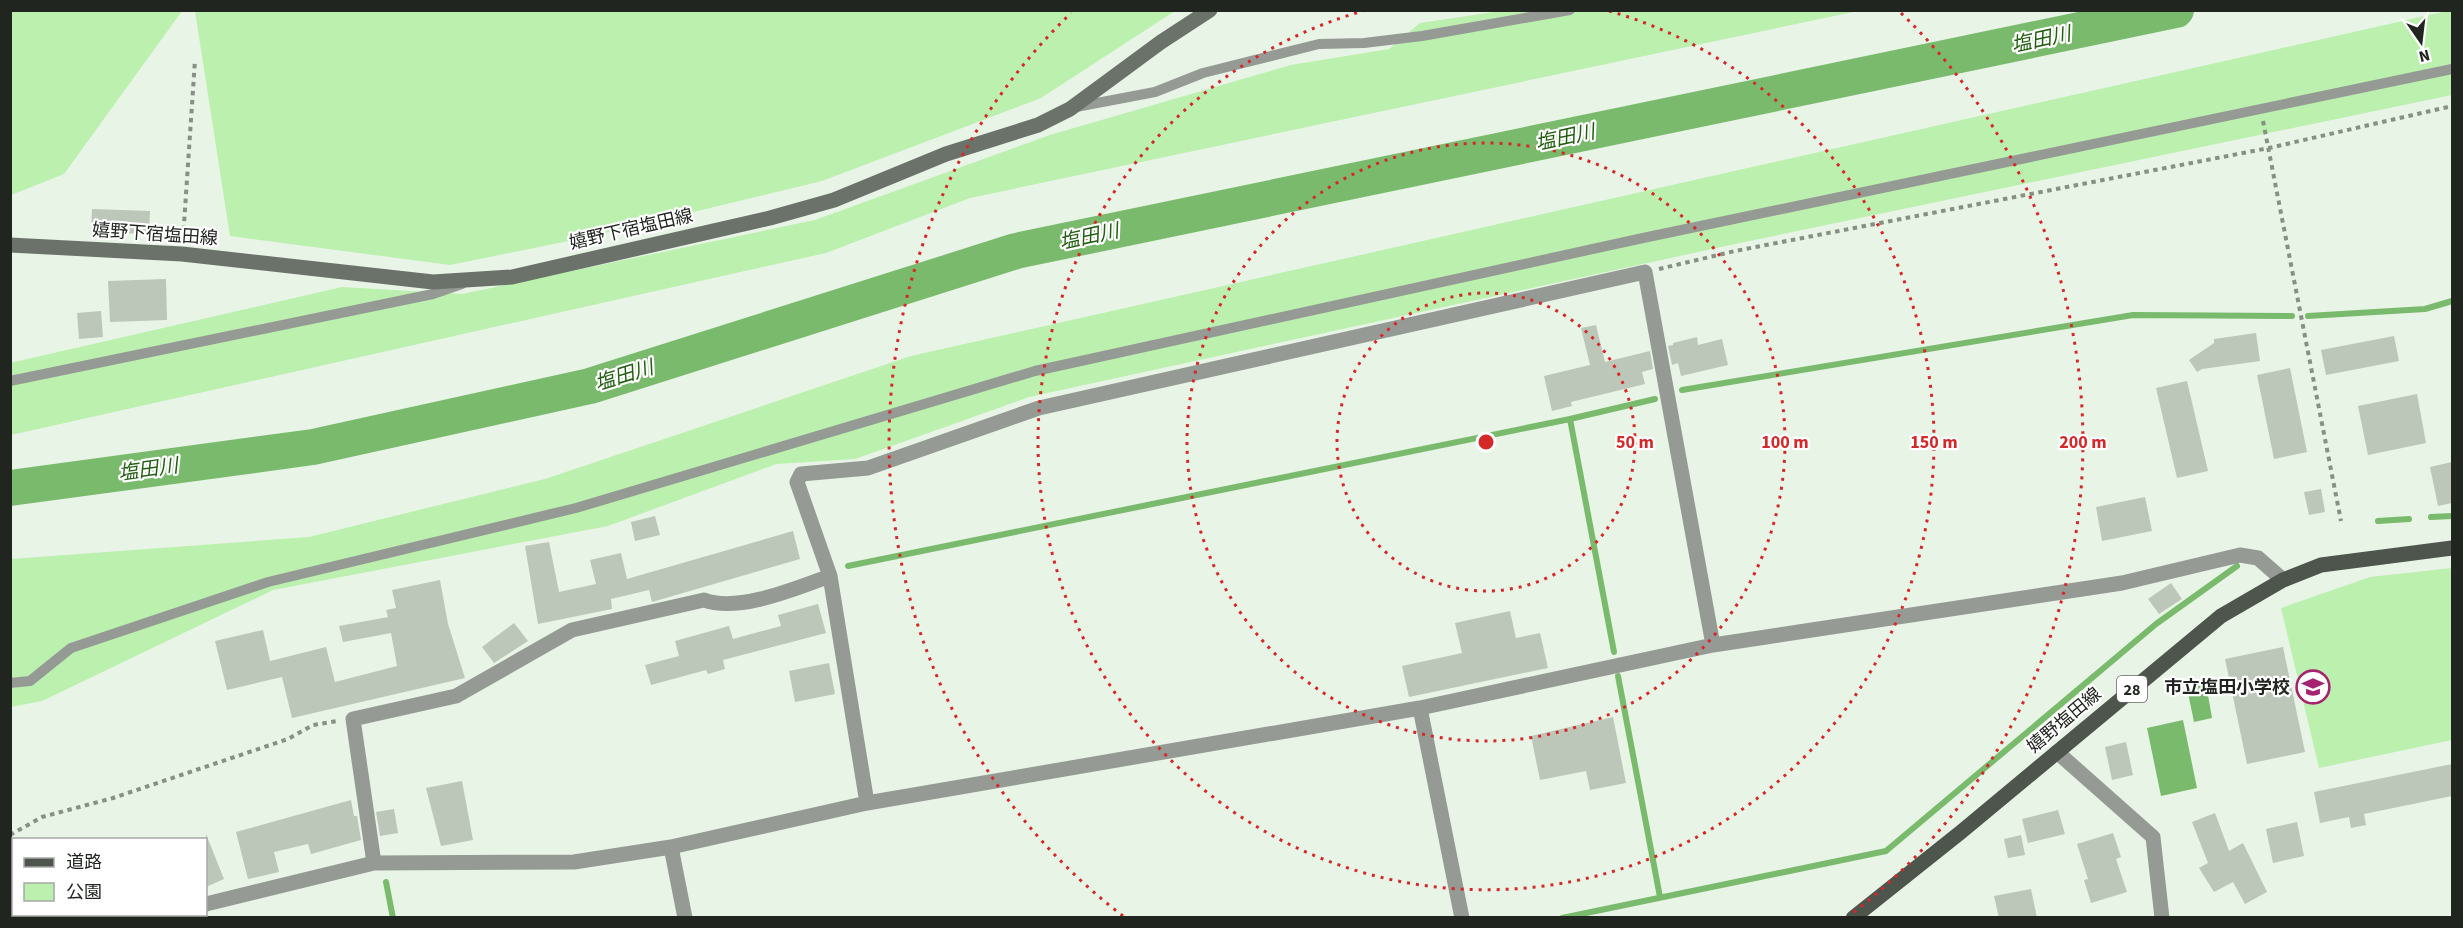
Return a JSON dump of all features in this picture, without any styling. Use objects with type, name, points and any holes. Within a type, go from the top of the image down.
[{"type":"main road","name":"嬉野下宿塩田線","points":[[10,245],[183,254],[433,282],[469,282],[512,277],[770,218],[834,200],[946,154],[1038,125],[1070,108],[1161,42],[1210,10]]},
{"type":"main road","name":"嬉野塩田線","points":[[1853,918],[2221,616],[2283,580],[2321,565],[2452,548]]},
{"type":"street","points":[[867,803],[830,576],[797,483],[801,474],[868,468],[1039,408],[1645,272],[1713,645]]},
{"type":"street","points":[[207,904],[374,863],[574,862],[671,848],[867,803],[1420,708],[1713,645],[2122,583],[2240,555],[2258,558],[2283,580]]},
{"type":"street","points":[[374,863],[353,719],[456,696],[573,630],[704,600],[718,606],[778,594],[830,576]]},
{"type":"street","points":[[1420,708],[1462,918]]},
{"type":"street","points":[[2057,752],[2153,837],[2162,918]]},
{"type":"street","points":[[671,848],[685,918]]},
{"type":"lane","points":[[1070,108],[1155,92],[1203,73],[1319,44],[1375,42],[1570,10]]},
{"type":"lane","points":[[10,683],[30,681],[71,648],[268,582],[576,508],[1035,371],[1643,238],[2261,111],[2452,69]]},
{"type":"lane","points":[[10,381],[433,294],[469,282]]},
{"type":"path","points":[[183,254],[195,60]]},
{"type":"path","points":[[1645,272],[1735,251],[2269,148],[2452,106]]},
{"type":"path","points":[[2261,111],[2341,521]]},
{"type":"path","points":[[10,835],[42,817],[113,798],[288,740],[313,725],[353,719]]},
{"type":"green space","points":[[11,10],[182,11],[64,174],[11,195]]},
{"type":"green space","points":[[195,10],[1175,11],[1041,98],[822,181],[593,236],[450,265],[230,236]]},
{"type":"green space","points":[[1507,10],[1858,11],[970,198],[826,253],[11,435],[10,363],[342,287],[462,294],[815,220],[1050,135],[1291,65],[1389,49],[1420,23]]},
{"type":"green space","points":[[2452,11],[2452,95],[1735,244],[1029,397],[855,459],[776,464],[608,526],[273,590],[42,701],[11,707],[11,559],[309,537],[545,479],[911,356]]},
{"type":"green space","points":[[2452,568],[2452,740],[2319,768],[2281,608],[2370,577]]},
{"type":"shaded area","points":[[2206,684],[2212,718],[2194,722],[2187,688]]},
{"type":"shaded area","points":[[2183,720],[2197,788],[2161,796],[2147,728]]},
{"type":"building","points":[[92,209],[150,211],[149,234],[91,232]]},
{"type":"building","points":[[166,279],[167,320],[110,322],[108,281]]},
{"type":"building","points":[[101,311],[103,337],[79,339],[77,313]]},
{"type":"building","points":[[1596,325],[1605,362],[1650,351],[1653,369],[1642,372],[1645,384],[1571,402],[1572,406],[1552,411],[1544,376],[1590,365],[1581,328]]},
{"type":"building","points":[[2256,333],[2260,361],[2202,369],[2197,372],[2189,360],[2214,343],[2214,339]]},
{"type":"building","points":[[2394,336],[2399,361],[2326,375],[2321,350]]},
{"type":"building","points":[[1697,337],[1698,345],[1722,339],[1728,365],[1681,376],[1678,363],[1672,365],[1668,346]]},
{"type":"building","points":[[2290,368],[2307,452],[2274,459],[2257,375]]},
{"type":"building","points":[[2187,381],[2208,471],[2177,478],[2156,388]]},
{"type":"building","points":[[2417,394],[2426,443],[2368,455],[2358,406]]},
{"type":"building","points":[[2452,462],[2452,503],[2438,506],[2430,467]]},
{"type":"building","points":[[2321,489],[2325,512],[2309,515],[2304,492]]},
{"type":"building","points":[[2145,497],[2152,531],[2102,541],[2096,507]]},
{"type":"building","points":[[655,516],[660,535],[635,541],[631,522]]},
{"type":"building","points":[[793,531],[800,559],[652,602],[649,590],[611,599],[612,609],[538,624],[525,546],[549,542],[559,592],[596,584],[590,560],[621,553],[627,579]]},
{"type":"building","points":[[440,580],[448,624],[465,678],[292,718],[282,677],[227,690],[215,641],[263,630],[270,661],[326,647],[335,682],[397,666],[391,633],[343,642],[339,626],[388,617],[386,610],[396,608],[392,590]]},
{"type":"building","points":[[2171,583],[2182,599],[2159,614],[2148,599]]},
{"type":"building","points":[[818,604],[826,633],[723,660],[725,669],[708,674],[706,670],[651,685],[645,665],[679,656],[675,641],[729,626],[733,639],[781,626],[778,615]]},
{"type":"building","points":[[1510,611],[1516,638],[1540,633],[1548,668],[1409,697],[1402,666],[1462,653],[1455,623]]},
{"type":"building","points":[[514,623],[528,641],[494,663],[482,647]]},
{"type":"building","points":[[2283,647],[2305,752],[2247,764],[2225,659]]},
{"type":"building","points":[[829,663],[835,694],[795,702],[789,671]]},
{"type":"building","points":[[1613,717],[1626,783],[1590,790],[1586,771],[1540,780],[1531,736]]},
{"type":"building","points":[[2126,742],[2133,775],[2112,780],[2105,747]]},
{"type":"building","points":[[2452,764],[2452,796],[2364,814],[2366,825],[2351,828],[2349,817],[2320,823],[2314,792]]},
{"type":"building","points":[[462,781],[473,840],[441,846],[426,788]]},
{"type":"building","points":[[351,800],[354,816],[357,816],[361,840],[311,854],[308,844],[274,852],[279,872],[248,879],[236,832]]},
{"type":"building","points":[[394,809],[398,833],[380,836],[376,812]]},
{"type":"building","points":[[2058,810],[2065,834],[2028,843],[2022,819]]},
{"type":"building","points":[[2215,813],[2229,851],[2243,843],[2267,892],[2245,904],[2233,882],[2214,892],[2199,868],[2208,863],[2192,822]]},
{"type":"building","points":[[2297,822],[2304,856],[2273,863],[2266,829]]},
{"type":"building","points":[[2113,833],[2121,857],[2116,859],[2127,892],[2091,903],[2084,880],[2088,879],[2077,844]]},
{"type":"building","points":[[206,834],[224,879],[207,887],[207,838]]},
{"type":"building","points":[[2021,835],[2025,855],[2008,858],[2004,839]]},
{"type":"building","points":[[2031,889],[2037,918],[1999,918],[1994,896]]},
{"type":"waterway","name":"塩田川","points":[[10,488],[313,447],[590,386],[1016,251],[2176,10]]},
{"type":"waterway","points":[[2308,316],[2425,309],[2452,301]]},
{"type":"waterway","points":[[1682,390],[2133,315],[2292,316]]},
{"type":"waterway","points":[[1614,652],[1570,419],[1655,399]]},
{"type":"waterway","points":[[848,566],[1570,419]]},
{"type":"waterway","points":[[2431,517],[2452,516]]},
{"type":"waterway","points":[[2378,521],[2409,519]]},
{"type":"waterway","points":[[1562,918],[1886,851],[2156,624],[2237,566]]},
{"type":"waterway","points":[[1618,676],[1660,897]]},
{"type":"waterway","points":[[386,882],[393,918]]},
{"type":"place","name":"市立塩田小学校","points":[[2313,687]]}]
